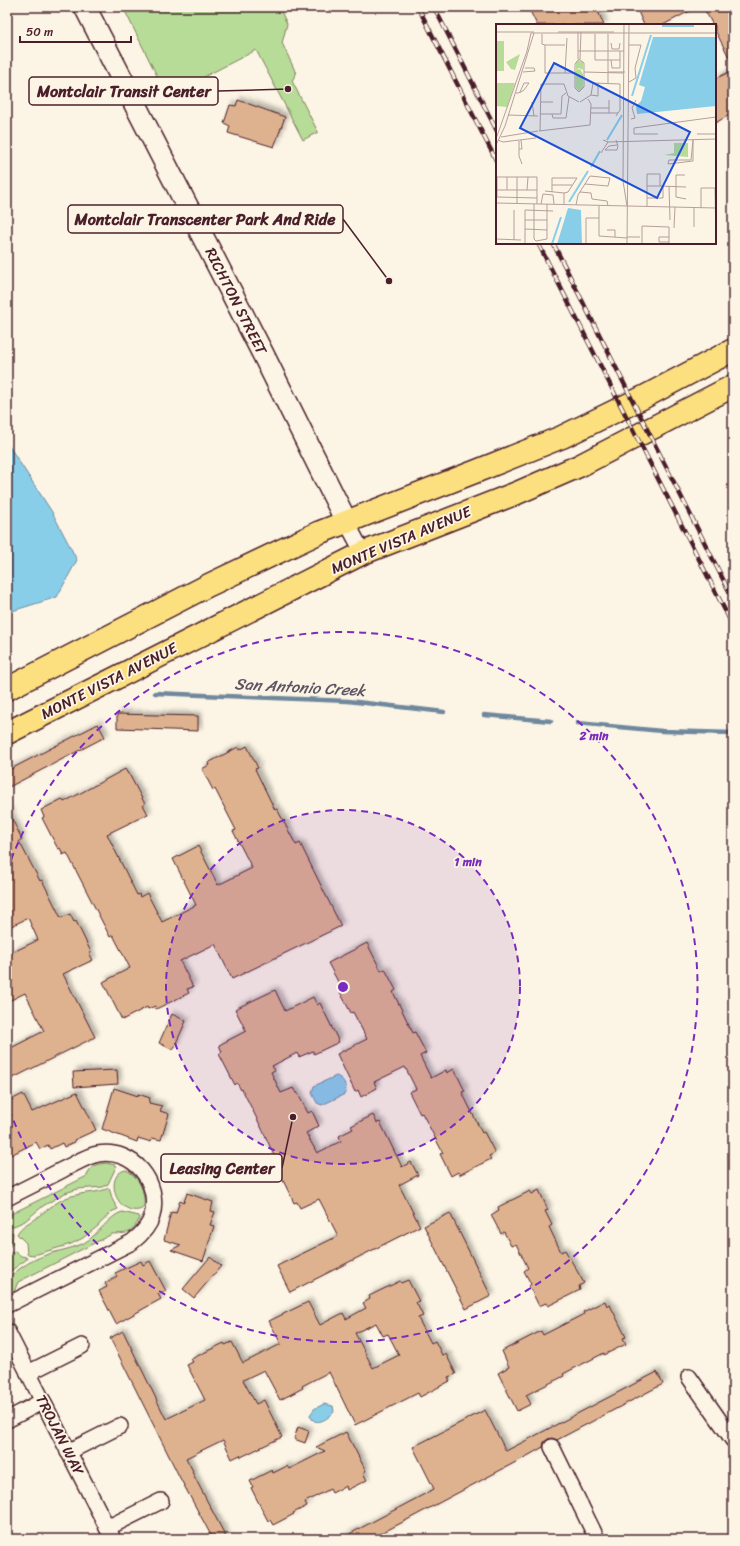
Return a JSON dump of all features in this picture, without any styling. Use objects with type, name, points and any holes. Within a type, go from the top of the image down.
[{"type":"main road","points":[[7,689],[209,584],[318,532],[477,472],[562,437],[644,397],[733,350]]},
{"type":"main road","name":"MONTE VISTA AVENUE","points":[[7,733],[363,553],[517,493],[579,466],[733,386]]},
{"type":"street","name":"RICHTON STREET","points":[[85,7],[260,347],[363,553]]},
{"type":"street","points":[[7,1198],[91,1156],[108,1154],[117,1155],[131,1161],[145,1173],[151,1185],[153,1205],[152,1216],[148,1226],[140,1236],[132,1242],[7,1305]]},
{"type":"street","name":"TROJAN WAY","points":[[7,1331],[110,1533]]},
{"type":"street","points":[[28,1373],[82,1346]]},
{"type":"street","points":[[689,1377],[733,1440]]},
{"type":"street","points":[[7,1420],[43,1401]]},
{"type":"street","points":[[68,1452],[120,1426]]},
{"type":"street","points":[[552,1447],[597,1539]]},
{"type":"street","points":[[110,1533],[161,1501]]},
{"type":"green space","points":[[123,7],[279,7],[287,24],[282,43],[296,73],[292,81],[318,132],[303,140],[256,50],[167,96]]},
{"type":"green space","points":[[106,1163],[115,1165],[116,1167],[108,1184],[103,1187],[78,1189],[65,1193],[43,1206],[25,1221],[7,1229],[7,1216],[87,1176],[92,1167]]},
{"type":"green space","points":[[126,1170],[135,1177],[141,1186],[144,1196],[144,1207],[140,1210],[132,1210],[125,1207],[116,1196],[114,1183],[116,1177],[120,1172]]},
{"type":"green space","points":[[109,1188],[113,1201],[118,1209],[111,1212],[98,1226],[83,1238],[71,1244],[34,1255],[27,1254],[26,1243],[17,1234],[23,1227],[54,1204],[70,1196],[101,1191]]},
{"type":"green space","points":[[122,1212],[139,1216],[140,1218],[134,1228],[129,1232],[112,1234],[18,1282],[14,1292],[7,1295],[7,1280],[22,1267],[33,1260],[84,1243],[113,1217]]},
{"type":"green space","points":[[12,1232],[12,1244],[7,1248],[7,1234]]},
{"type":"green space","points":[[15,1251],[27,1259],[7,1272],[7,1255]]},
{"type":"water","points":[[7,443],[52,512],[77,560],[57,597],[9,612],[7,611]]},
{"type":"water","points":[[336,1076],[344,1083],[346,1088],[345,1094],[322,1105],[317,1103],[312,1093],[314,1086]]},
{"type":"water","points":[[324,1404],[333,1406],[334,1412],[321,1421],[315,1421],[310,1415],[314,1409]]},
{"type":"building","points":[[528,7],[596,7],[604,24],[536,24]]},
{"type":"building","points":[[636,7],[697,7],[665,24],[644,24]]},
{"type":"building","points":[[703,7],[733,7],[733,65],[716,32],[716,24],[712,24]]},
{"type":"building","points":[[733,70],[733,113],[716,122],[716,78]]},
{"type":"building","points":[[238,100],[285,117],[274,147],[228,133],[230,126],[224,123],[230,105],[236,106]]},
{"type":"building","points":[[117,714],[198,716],[198,731],[117,728]]},
{"type":"building","points":[[98,724],[105,737],[7,788],[7,771]]},
{"type":"building","points":[[247,746],[258,768],[255,769],[275,810],[277,809],[296,845],[300,843],[341,926],[232,979],[215,944],[180,961],[193,987],[187,989],[189,993],[156,1009],[155,1006],[148,1009],[147,1007],[122,1020],[103,982],[130,968],[113,935],[110,937],[67,853],[63,855],[60,848],[58,849],[42,818],[44,817],[41,810],[62,799],[64,802],[125,769],[145,804],[143,805],[148,814],[107,834],[137,895],[139,894],[140,897],[147,893],[162,922],[196,905],[173,859],[198,846],[218,885],[252,868],[233,831],[236,830],[215,789],[213,790],[202,769],[209,765],[208,763],[238,747],[240,750]]},
{"type":"building","points":[[7,809],[22,839],[19,841],[40,881],[42,880],[61,918],[70,914],[74,922],[76,921],[91,952],[89,953],[93,960],[63,974],[95,1037],[13,1078],[7,1067],[7,1050],[44,1031],[25,993],[7,1002],[7,955],[38,940],[28,918],[7,928]]},
{"type":"building","points":[[367,943],[381,971],[385,969],[396,990],[393,992],[413,1033],[415,1032],[426,1053],[420,1056],[431,1078],[446,1070],[447,1073],[454,1069],[465,1091],[462,1092],[482,1133],[484,1132],[495,1153],[489,1156],[491,1159],[459,1175],[458,1172],[451,1176],[440,1154],[443,1153],[409,1092],[416,1089],[405,1067],[374,1082],[377,1088],[361,1097],[358,1090],[355,1092],[337,1054],[367,1039],[353,1012],[351,1013],[340,992],[343,991],[328,963]]},
{"type":"building","points":[[275,990],[285,1011],[313,997],[317,1005],[320,1003],[339,1042],[314,1054],[313,1051],[299,1057],[297,1053],[272,1066],[275,1070],[271,1072],[281,1093],[293,1088],[296,1093],[297,1092],[308,1113],[312,1111],[319,1126],[306,1133],[317,1153],[341,1141],[339,1136],[353,1129],[351,1126],[373,1115],[377,1123],[380,1122],[402,1167],[411,1162],[418,1175],[399,1185],[420,1226],[290,1292],[277,1266],[338,1236],[319,1199],[300,1208],[297,1202],[294,1203],[279,1172],[281,1171],[263,1131],[242,1089],[241,1090],[237,1083],[235,1085],[219,1054],[222,1052],[219,1045],[246,1031],[235,1009]]},
{"type":"building","points":[[172,1014],[186,1021],[173,1050],[159,1043]]},
{"type":"building","points":[[117,1070],[118,1084],[74,1087],[73,1072]]},
{"type":"building","points":[[114,1088],[138,1096],[138,1094],[150,1098],[149,1103],[162,1106],[160,1111],[169,1114],[161,1140],[152,1138],[151,1142],[138,1138],[137,1142],[102,1129]]},
{"type":"building","points":[[77,1092],[96,1130],[74,1140],[75,1142],[64,1147],[62,1143],[50,1149],[48,1145],[40,1149],[36,1142],[7,1157],[7,1102],[23,1094],[32,1112]]},
{"type":"building","points":[[539,1190],[548,1210],[545,1211],[552,1225],[549,1227],[561,1252],[565,1250],[584,1283],[579,1286],[580,1290],[548,1306],[546,1303],[539,1306],[529,1286],[531,1284],[524,1271],[528,1268],[516,1244],[511,1246],[504,1232],[501,1234],[491,1215],[499,1210],[498,1207],[530,1191],[532,1194]]},
{"type":"building","points":[[187,1193],[213,1202],[211,1211],[215,1212],[210,1225],[214,1226],[203,1261],[171,1250],[181,1245],[164,1240],[171,1212],[176,1213],[180,1200],[184,1202]]},
{"type":"building","points":[[450,1213],[491,1296],[466,1309],[424,1226]]},
{"type":"building","points":[[210,1257],[221,1266],[194,1298],[183,1289]]},
{"type":"building","points":[[141,1261],[143,1265],[150,1261],[166,1291],[158,1294],[161,1299],[116,1324],[99,1291],[107,1287],[105,1283],[117,1277],[115,1273]]},
{"type":"building","points":[[408,1280],[419,1301],[416,1302],[423,1316],[418,1318],[431,1343],[435,1341],[442,1355],[446,1354],[456,1374],[448,1377],[450,1381],[420,1397],[418,1393],[355,1425],[329,1372],[302,1386],[303,1388],[280,1400],[264,1370],[243,1380],[256,1404],[264,1400],[282,1437],[241,1457],[240,1455],[232,1459],[223,1440],[186,1458],[227,1539],[213,1539],[180,1478],[110,1338],[123,1331],[166,1419],[205,1400],[187,1365],[193,1362],[191,1359],[224,1343],[225,1345],[232,1342],[243,1363],[281,1344],[269,1321],[308,1302],[320,1325],[343,1313],[346,1319],[366,1308],[363,1303],[370,1299],[369,1296],[400,1281],[401,1283]],"holes":[[[376,1323],[383,1336],[388,1334],[399,1355],[373,1368],[355,1333]]]},
{"type":"building","points":[[605,1301],[607,1306],[610,1305],[626,1337],[623,1338],[626,1344],[604,1355],[604,1353],[563,1374],[564,1376],[526,1395],[531,1404],[517,1411],[498,1373],[509,1367],[502,1351],[541,1331],[543,1335],[584,1314],[583,1312]]},
{"type":"building","points":[[657,1372],[663,1384],[557,1440],[552,1438],[548,1439],[544,1442],[543,1447],[403,1522],[370,1539],[340,1539],[434,1489],[413,1447],[485,1410],[506,1451]]},
{"type":"building","points":[[298,1427],[309,1431],[305,1443],[294,1439]]},
{"type":"building","points":[[346,1432],[366,1471],[363,1473],[367,1480],[347,1490],[346,1486],[332,1493],[330,1489],[305,1502],[307,1506],[273,1525],[270,1520],[268,1521],[251,1488],[253,1487],[250,1481],[272,1470],[273,1473],[287,1466],[289,1469],[325,1451],[316,1447]]},
{"type":"waterway","name":"San Antonio Creek","points":[[155,693],[348,701],[444,712]]},
{"type":"waterway","name":"San Antonio Creek","points":[[484,715],[551,721]]},
{"type":"waterway","name":"San Antonio Creek","points":[[577,723],[662,731],[733,733]]},
{"type":"railway","points":[[418,7],[496,160]]},
{"type":"railway","points":[[434,7],[496,129]]},
{"type":"railway","points":[[539,244],[733,626]]},
{"type":"railway","points":[[554,244],[733,599]]},
{"type":"place","name":"Montclair Transit Center","points":[[288,89]]},
{"type":"place","name":"Montclair Transcenter Park And Ride","points":[[389,281]]},
{"type":"place","name":"Leasing Center","points":[[293,1117]]}]
